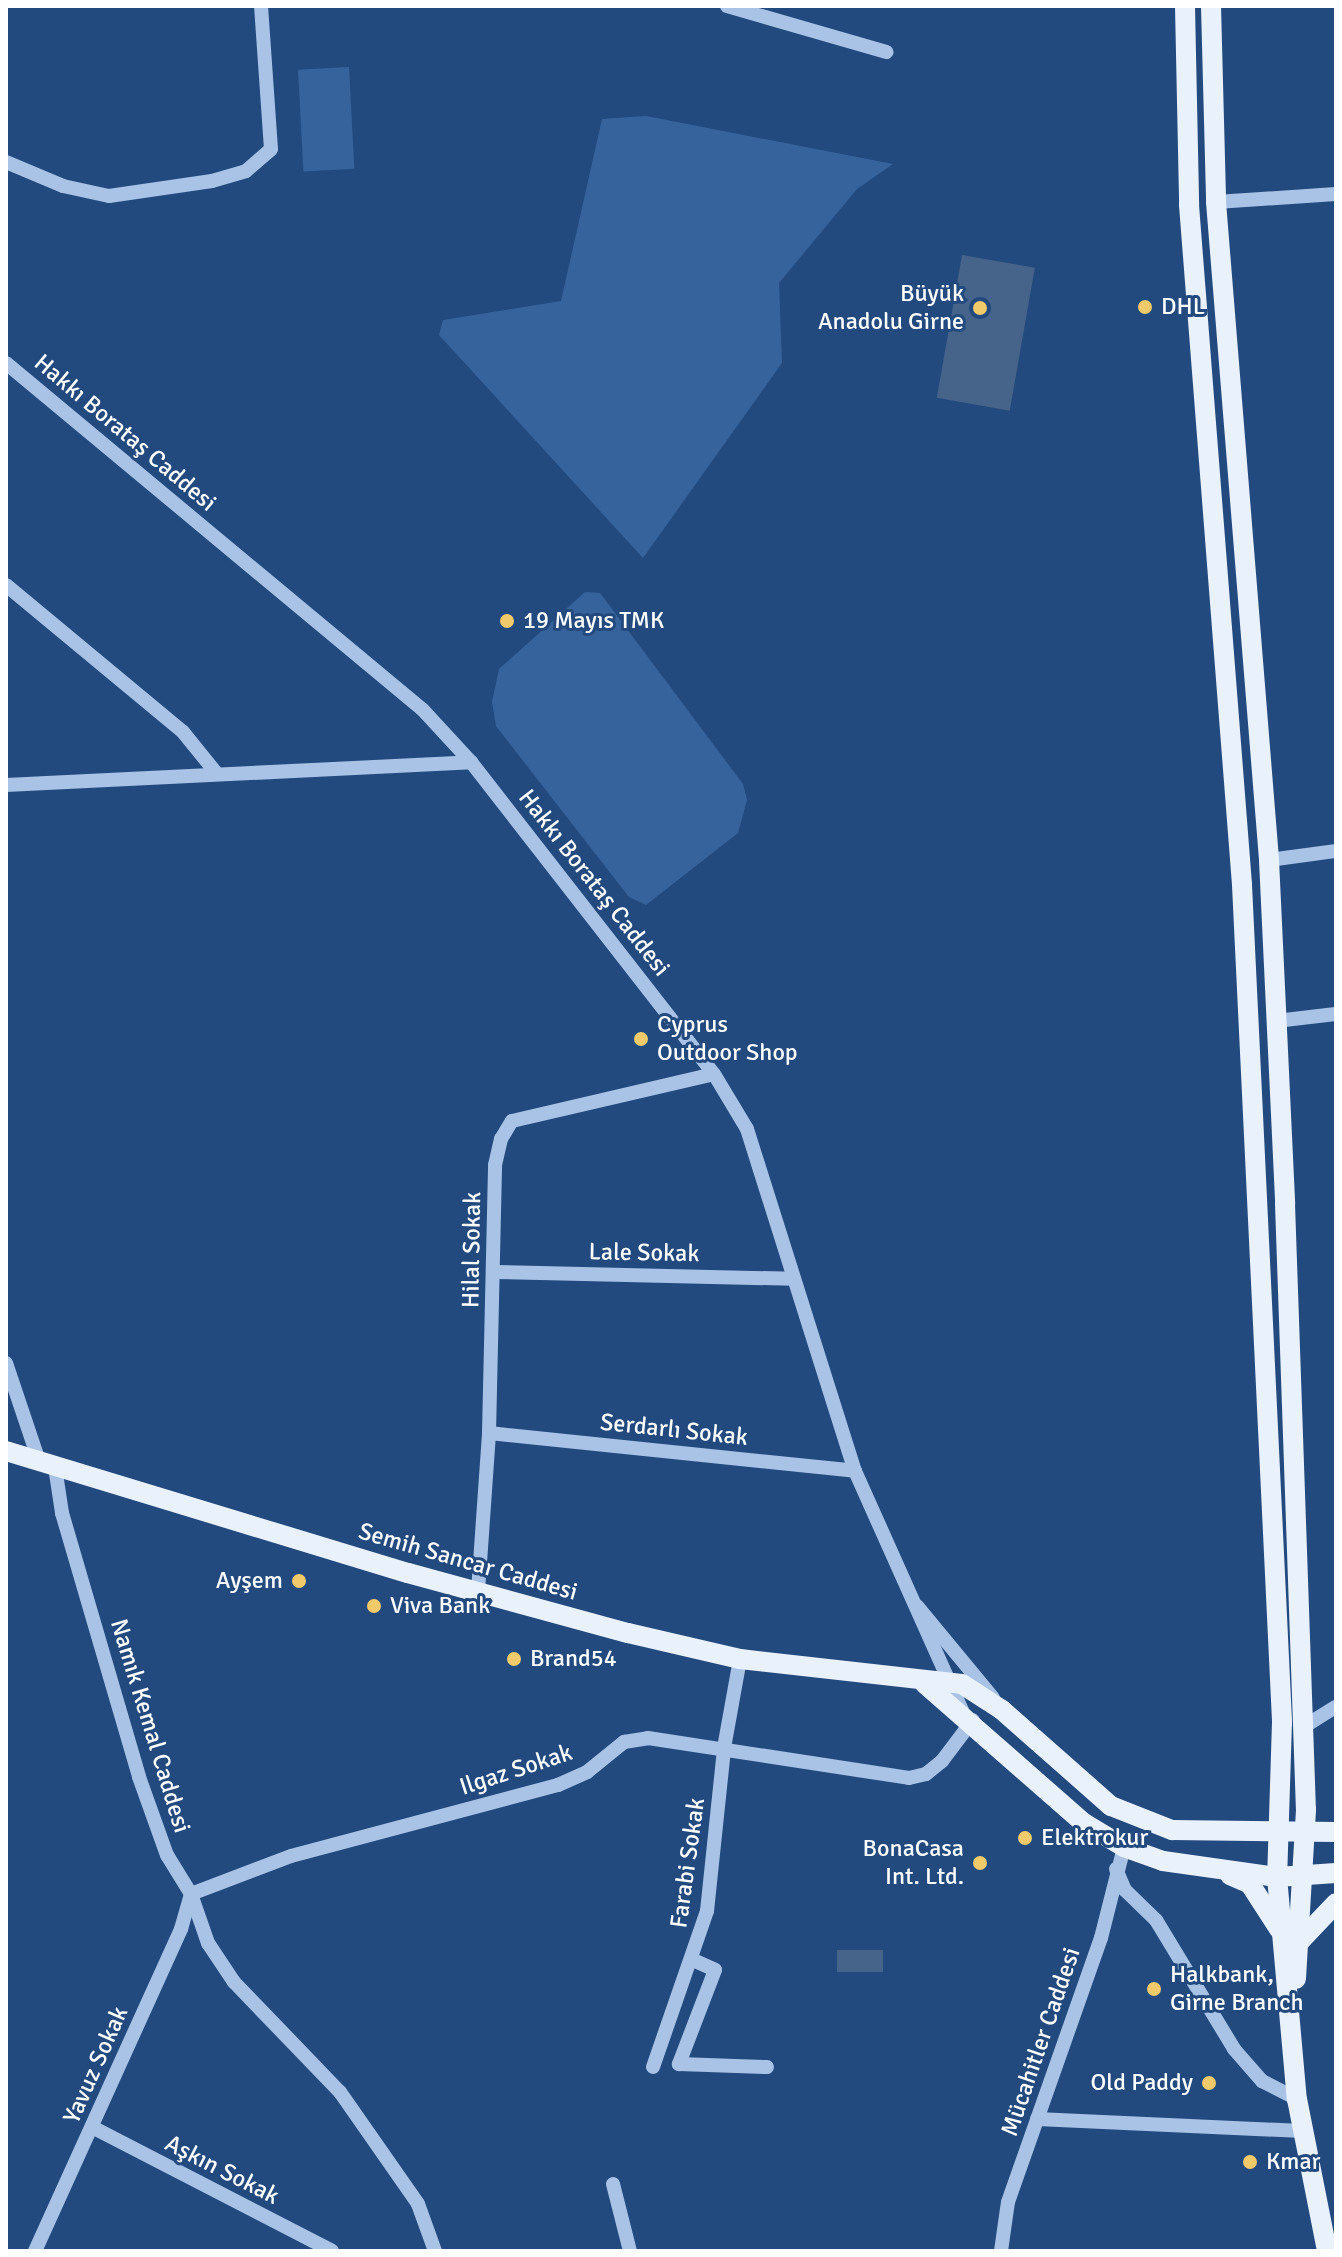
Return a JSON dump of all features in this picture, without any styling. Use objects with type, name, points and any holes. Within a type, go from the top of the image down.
[{"type":"main road","points":[[1185,6],[1189,205],[1241,873],[1282,1722],[1277,1877],[1291,1940],[1297,2099],[1327,2251]]},
{"type":"main road","points":[[1211,6],[1216,202],[1269,860],[1276,1021],[1305,1726],[1305,1878],[1291,1940]]},
{"type":"main road","name":"Semih Sancar Caddesi","points":[[6,1451],[478,1591],[740,1659],[925,1684],[948,1681]]},
{"type":"main road","points":[[948,1681],[974,1689],[1002,1710],[1111,1806],[1172,1830],[1219,1834],[1336,1832]]},
{"type":"main road","name":"Semih Sancar Caddesi","points":[[925,1684],[968,1716],[1063,1806],[1124,1847],[1163,1861],[1277,1877],[1305,1878],[1336,1873]]},
{"type":"main road","points":[[1306,1799],[1316,1813],[1336,1822]]},
{"type":"main road","points":[[1219,1834],[1261,1825],[1279,1801]]},
{"type":"main road","points":[[1214,1869],[1250,1884],[1291,1940]]},
{"type":"main road","points":[[1291,1940],[1336,1903]]},
{"type":"street","points":[[6,162],[63,186],[109,196],[212,181],[246,171],[271,149],[261,6]]},
{"type":"street","points":[[727,6],[886,52]]},
{"type":"street","points":[[1216,202],[1336,194]]},
{"type":"street","name":"Hakkı Borataş Caddesi","points":[[6,363],[423,710],[471,762],[714,1074],[747,1129],[855,1471],[909,1597],[968,1716]]},
{"type":"street","points":[[6,585],[183,732],[217,774]]},
{"type":"street","points":[[6,785],[471,762]]},
{"type":"street","points":[[1269,860],[1336,851]]},
{"type":"street","points":[[1276,1021],[1336,1014]]},
{"type":"street","name":"Hilal Sokak","points":[[478,1591],[489,1433],[495,1165],[512,1121],[714,1074]]},
{"type":"street","name":"Lale Sokak","points":[[494,1272],[794,1279]]},
{"type":"street","name":"Namık Kemal Caddesi","points":[[6,1363],[47,1464],[139,1777],[167,1855],[191,1894],[208,1943],[225,1969],[340,2092],[418,2204],[435,2251]]},
{"type":"street","name":"Serdarlı Sokak","points":[[489,1433],[855,1471]]},
{"type":"street","points":[[909,1597],[940,1628],[1002,1710]]},
{"type":"street","name":"Farabi Sokak","points":[[653,2067],[693,1960],[716,1858],[724,1748],[740,1659]]},
{"type":"street","points":[[1305,1726],[1336,1707]]},
{"type":"street","name":"Ilgaz Sokak","points":[[191,1894],[291,1856],[558,1785],[587,1772],[624,1742],[648,1738],[909,1778],[926,1774],[942,1761],[968,1716]]},
{"type":"street","name":"Mücahitler Caddesi","points":[[1001,2251],[1008,2202],[1101,1938],[1124,1847]]},
{"type":"street","points":[[1116,1869],[1125,1890],[1156,1920],[1234,2049],[1262,2081],[1297,2099]]},
{"type":"street","name":"Yavuz Sokak","points":[[35,2251],[181,1929],[191,1894]]},
{"type":"street","points":[[693,1960],[715,1970],[679,2064],[767,2067]]},
{"type":"street","points":[[1037,2119],[1303,2131]]},
{"type":"street","name":"Aşkın Sokak","points":[[92,2127],[332,2251]]},
{"type":"street","points":[[613,2184],[630,2251]]},
{"type":"shaded area","points":[[349,67],[354,169],[303,172],[298,70]]},
{"type":"shaded area","points":[[646,116],[893,164],[857,189],[779,283],[782,363],[643,558],[439,335],[443,320],[561,301],[602,119]]},
{"type":"shaded area","points":[[962,255],[1035,268],[1010,411],[937,398]]},
{"type":"shaded area","points":[[585,592],[600,593],[743,784],[747,800],[738,833],[646,905],[629,897],[496,726],[492,702],[499,669]]},
{"type":"shaded area","points":[[837,1950],[883,1950],[883,1972],[837,1972]]},
{"type":"place","name":"DHL","points":[[1145,307]]},
{"type":"place","name":"Büyük Anadolu Girne","points":[[980,308]]},
{"type":"place","name":"19 Mayıs TMK","points":[[507,621]]},
{"type":"place","name":"Cyprus Outdoor Shop","points":[[641,1039]]},
{"type":"place","name":"Ayşem","points":[[299,1581]]},
{"type":"place","name":"Viva Bank","points":[[374,1606]]},
{"type":"place","name":"Brand54","points":[[514,1659]]},
{"type":"place","name":"Elektrokur","points":[[1025,1838]]},
{"type":"place","name":"BonaCasa Int. Ltd.","points":[[980,1863]]},
{"type":"place","name":"Halkbank, Girne Branch","points":[[1154,1989]]},
{"type":"place","name":"Old Paddy","points":[[1209,2083]]},
{"type":"place","name":"Kmar","points":[[1250,2162]]}]
